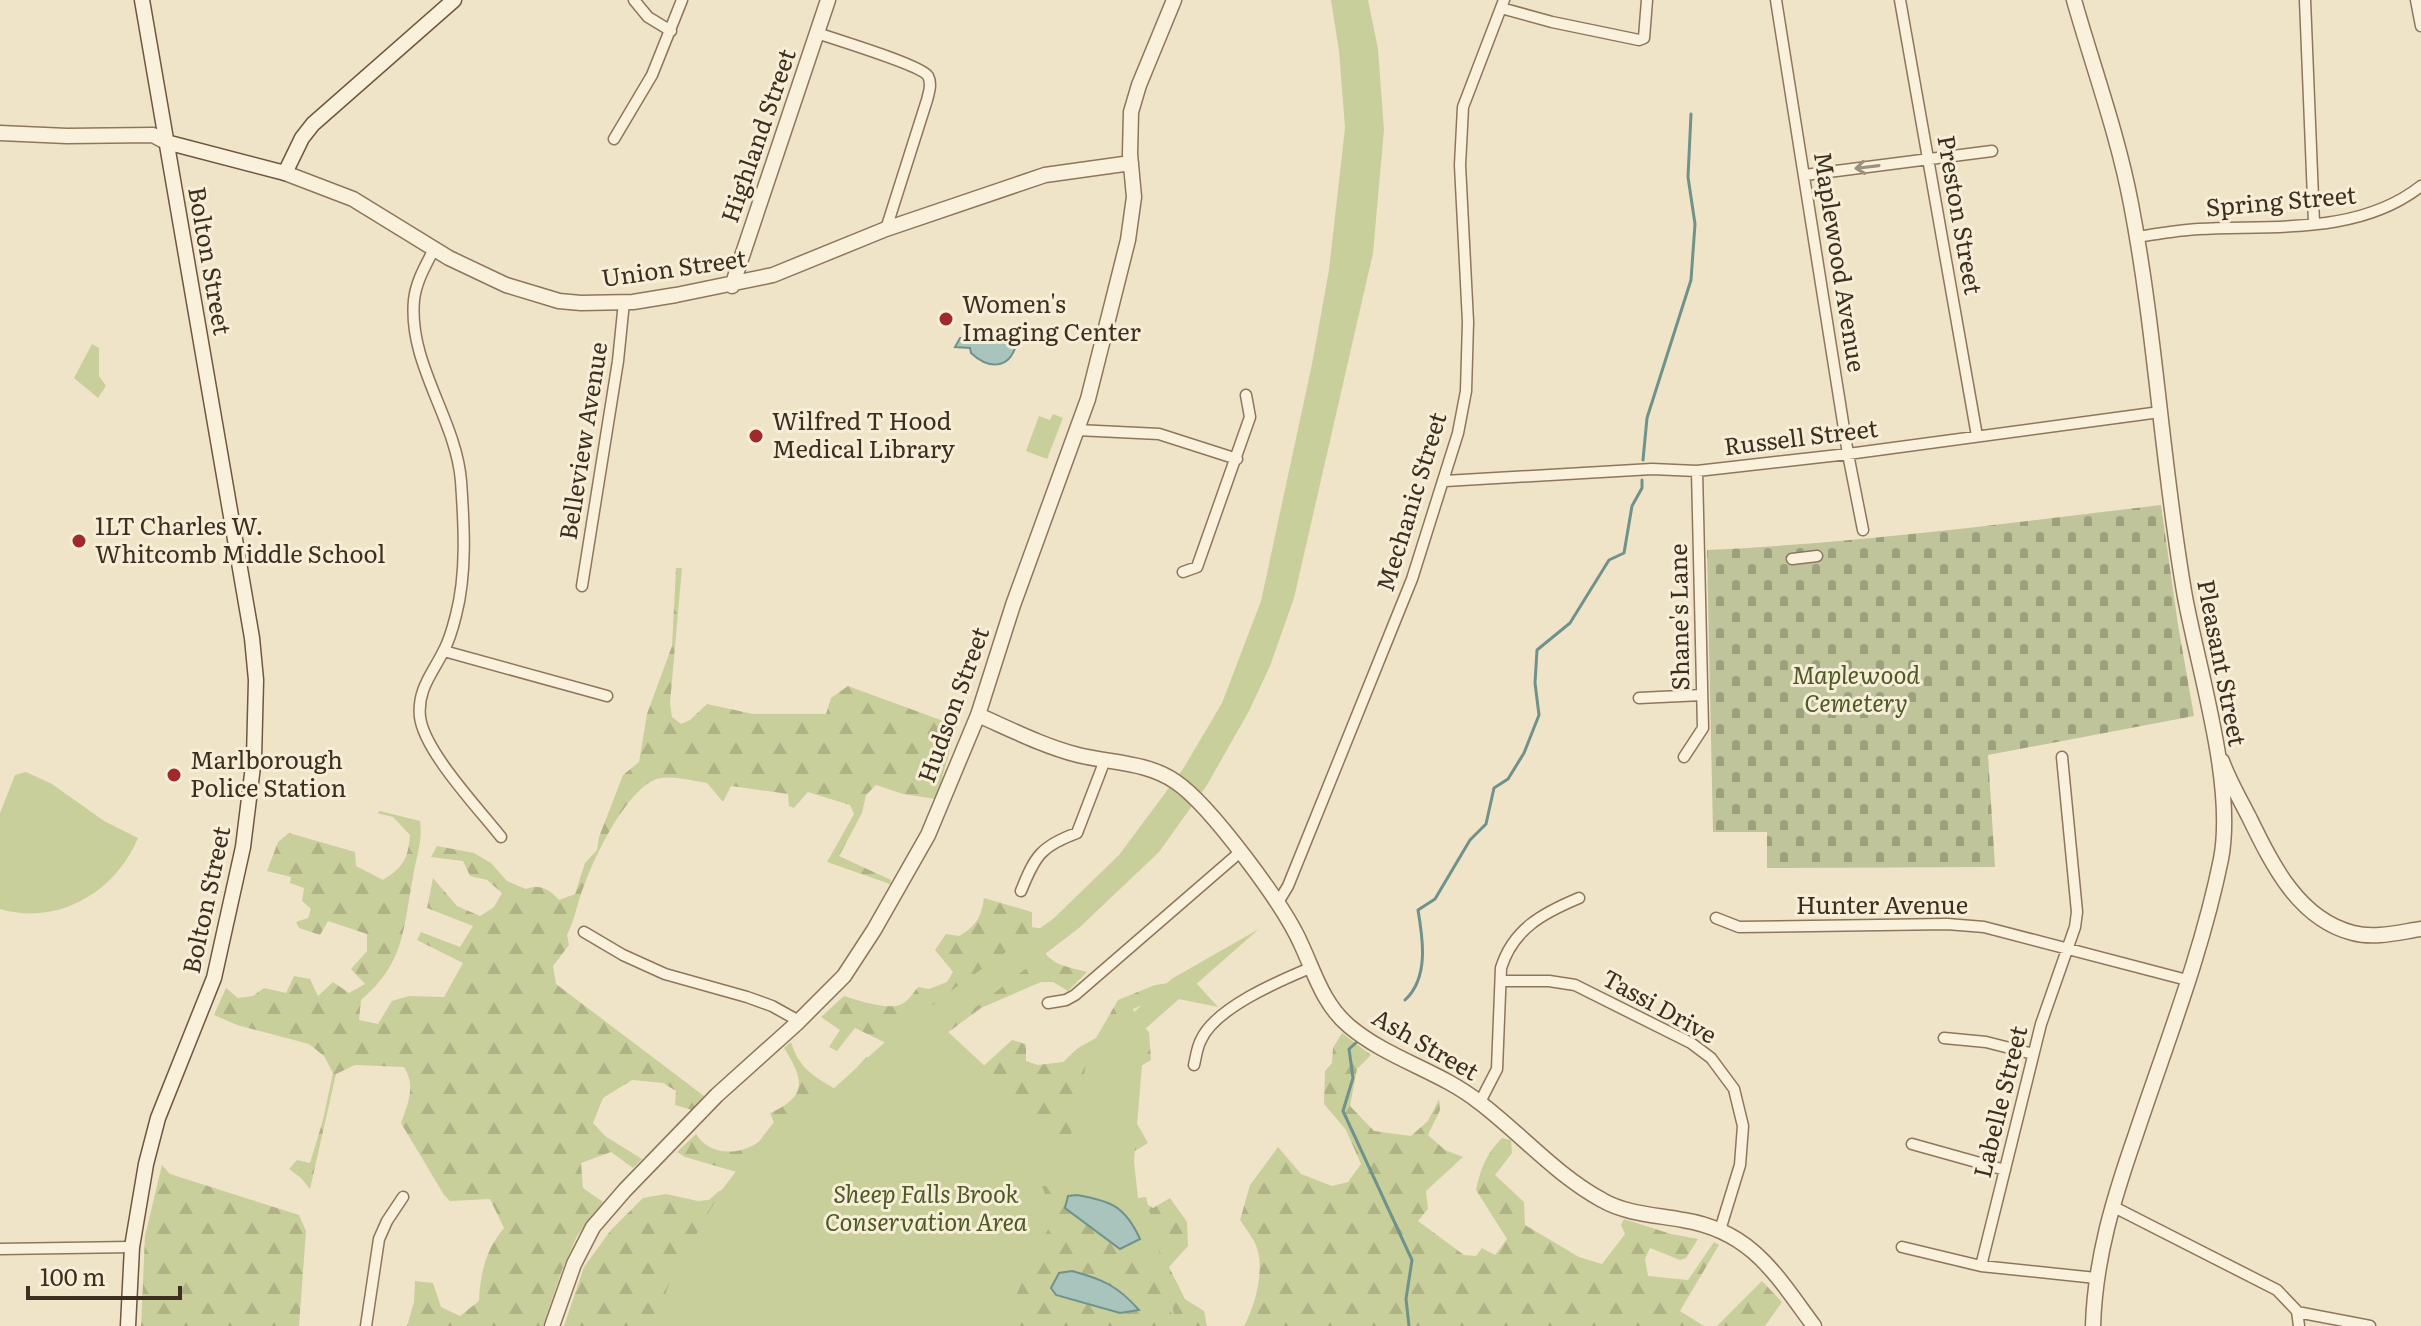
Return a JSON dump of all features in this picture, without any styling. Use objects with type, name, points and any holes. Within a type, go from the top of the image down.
[{"type":"street","name":"Bolton Street","points":[[128,1326],[132,1247],[156,1124],[220,958],[246,830],[254,758],[256,680],[252,638],[142,0]]},
{"type":"street","points":[[285,173],[302,138],[313,124],[454,0]]},
{"type":"street","points":[[634,0],[648,17],[671,31]]},
{"type":"street","points":[[614,139],[652,75],[682,0]]},
{"type":"street","name":"Highland Street","points":[[732,286],[828,0]]},
{"type":"street","points":[[1502,4],[1552,22],[1639,40],[1644,38],[1647,0]]},
{"type":"street","name":"Maplewood Avenue","points":[[1776,0],[1848,454],[1863,530]]},
{"type":"street","name":"Preston Street","points":[[1900,0],[1977,436]]},
{"type":"street","name":"Pleasant Street","points":[[2074,0],[2121,160],[2137,237],[2183,584],[2214,739],[2223,809],[2221,857],[2187,980],[2112,1206],[2096,1278],[2093,1326]]},
{"type":"street","points":[[2305,0],[2314,223]]},
{"type":"street","points":[[2416,0],[2421,26]]},
{"type":"street","name":"Hudson Street","points":[[552,1322],[579,1252],[604,1213],[717,1095],[844,976],[890,903],[939,812],[978,715],[1017,592],[1088,399],[1128,240],[1134,197],[1130,130],[1133,103],[1171,1]]},
{"type":"street","name":"Mechanic Street","points":[[1277,904],[1288,886],[1403,601],[1445,481],[1458,433],[1467,368],[1468,292],[1460,165],[1463,107],[1502,4]]},
{"type":"street","points":[[817,33],[906,64],[923,71],[928,77],[927,100],[886,229]]},
{"type":"street","name":"Union Street","points":[[0,133],[153,135],[166,142],[285,173],[353,199],[434,249],[506,285],[559,301],[624,302],[732,286],[773,275],[886,229],[1045,175],[1131,163]]},
{"type":"street","points":[[1805,175],[1992,151]]},
{"type":"street","name":"Spring Street","points":[[2137,237],[2196,229],[2271,227],[2365,216],[2421,186]]},
{"type":"street","points":[[434,249],[421,275],[414,299],[414,320],[426,372],[440,402],[456,453],[462,509],[457,613],[444,651],[423,688],[420,701],[423,730],[444,764],[501,837]]},
{"type":"street","name":"Belleview Avenue","points":[[582,586],[618,361],[624,302]]},
{"type":"street","points":[[1183,572],[1197,567],[1237,459],[1250,417],[1246,395]]},
{"type":"street","name":"Russell Street","points":[[1445,481],[1652,469],[1697,471],[2160,412]]},
{"type":"street","points":[[1077,430],[1159,434],[1237,459]]},
{"type":"street","name":"Shane's Lane","points":[[1684,757],[1703,728],[1697,471]]},
{"type":"street","points":[[1792,559],[1817,556]]},
{"type":"street","points":[[444,651],[607,696]]},
{"type":"street","points":[[1639,698],[1702,695]]},
{"type":"street","name":"Ash Street","points":[[978,715],[1052,746],[1150,769],[1176,781],[1191,794],[1277,904],[1302,945],[1328,1002],[1348,1025],[1383,1048],[1451,1082],[1480,1102],[1604,1202],[1720,1230],[1751,1248],[1774,1270],[1814,1326]]},
{"type":"street","points":[[2214,739],[2267,855],[2301,902],[2330,923],[2354,934],[2378,935],[2421,929]]},
{"type":"street","name":"Labelle Street","points":[[1981,1266],[2033,1054],[2065,948],[2075,927],[2077,912],[2062,757]]},
{"type":"street","points":[[1021,891],[1032,865],[1052,842],[1077,833],[1105,760]]},
{"type":"street","points":[[1048,1003],[1075,995],[1239,853]]},
{"type":"street","points":[[1480,1102],[1497,1069],[1501,968],[1505,955],[1518,935],[1545,913],[1579,898]]},
{"type":"street","name":"Hunter Avenue","points":[[1716,918],[1739,927],[1933,924],[1984,927],[2187,980]]},
{"type":"street","points":[[584,932],[623,955],[665,974],[747,997],[799,1021]]},
{"type":"street","points":[[1194,1065],[1201,1039],[1239,1003],[1310,968]]},
{"type":"street","name":"Tassi Drive","points":[[1502,981],[1549,981],[1575,985],[1691,1043],[1711,1058],[1734,1089],[1743,1126],[1740,1165],[1720,1230]]},
{"type":"street","points":[[1944,1038],[1986,1042],[2033,1054]]},
{"type":"street","points":[[1912,1144],[2005,1170]]},
{"type":"street","points":[[366,1326],[379,1239],[403,1197]]},
{"type":"street","points":[[2112,1206],[2277,1290],[2297,1312],[2299,1326]]},
{"type":"street","points":[[0,1249],[132,1247]]},
{"type":"street","points":[[1902,1247],[1981,1266],[2096,1278]]},
{"type":"street","points":[[2297,1312],[2370,1326]]},
{"type":"green space","name":"Sheep Falls Brook Conservation Area","points":[[1331,0],[1368,0],[1378,49],[1384,130],[1373,253],[1294,598],[1270,666],[1249,711],[1207,785],[1159,852],[1079,928],[946,1030],[1069,1144],[1089,1051],[1173,978],[1259,929],[1145,1029],[1134,1161],[1138,1198],[1146,1197],[1177,1326],[1126,1209],[1060,1187],[1042,1186],[1054,1217],[1001,1326],[653,1326],[671,1279],[721,1191],[777,1118],[789,1129],[885,1042],[956,987],[1053,919],[1119,855],[1183,769],[1222,703],[1261,601],[1329,270],[1345,128],[1339,51]]},
{"type":"green space","points":[[92,344],[99,348],[99,376],[106,386],[98,398],[74,378]]},
{"type":"green space","points":[[1053,414],[1063,418],[1047,459],[1026,451],[1039,416],[1050,420]]},
{"type":"green space","name":"Maplewood Cemetery","points":[[2161,505],[2194,716],[1988,755],[1995,867],[1767,868],[1767,832],[1713,832],[1707,550],[1878,537]]},
{"type":"green space","points":[[676,568],[682,568],[670,703],[672,717],[681,724],[707,704],[753,714],[826,714],[831,698],[848,686],[957,726],[936,799],[903,794],[876,785],[866,795],[862,813],[839,856],[891,880],[890,884],[827,862],[854,814],[850,805],[808,792],[794,808],[789,806],[788,794],[731,786],[723,802],[707,783],[672,778],[652,781],[642,788],[621,812],[590,871],[567,935],[569,945],[553,966],[556,984],[704,1096],[692,1110],[675,1105],[676,1091],[663,1083],[632,1080],[603,1098],[593,1123],[605,1136],[642,1159],[633,1168],[611,1152],[581,1163],[583,1188],[603,1202],[577,1236],[543,1326],[407,1326],[414,1302],[415,1281],[433,1283],[441,1307],[460,1316],[479,1301],[485,1262],[504,1228],[490,1199],[450,1201],[444,1195],[401,1123],[410,1088],[404,1067],[355,1065],[336,1074],[310,1189],[289,1169],[297,1160],[310,1163],[333,1073],[324,1056],[309,1044],[237,1025],[214,1015],[226,988],[238,998],[253,996],[264,988],[286,993],[294,976],[310,979],[318,996],[333,982],[349,993],[365,984],[351,969],[367,951],[367,934],[328,921],[320,935],[299,928],[296,922],[308,918],[311,909],[302,901],[304,888],[290,883],[291,877],[267,871],[278,842],[289,833],[355,852],[356,866],[383,880],[404,861],[410,835],[393,817],[377,813],[380,811],[420,821],[420,842],[400,944],[386,972],[361,1000],[359,1020],[378,1024],[392,1001],[409,996],[444,997],[463,963],[417,940],[421,932],[460,947],[473,926],[427,908],[433,878],[457,906],[480,916],[494,907],[502,893],[487,880],[470,876],[463,861],[431,857],[437,846],[474,853],[491,863],[507,881],[526,889],[544,888],[559,900],[575,894],[585,863],[597,850],[623,775],[639,762],[647,714],[672,646]]},
{"type":"green space","points":[[26,772],[52,784],[104,821],[138,838],[128,857],[100,889],[64,908],[43,913],[0,909],[0,813],[15,775]]},
{"type":"green space","name":"Sheep Falls Brook Conservation Area","points":[[984,898],[1032,912],[1032,927],[1059,932],[1043,949],[1046,955],[1062,965],[1087,972],[1068,991],[1053,982],[1041,982],[981,1008],[931,1045],[977,1072],[1012,1040],[1026,1044],[1026,1061],[1038,1065],[1063,1062],[1078,1048],[1096,1038],[1118,1000],[1155,985],[1176,982],[1188,974],[1218,1007],[1164,996],[1133,1009],[1136,1019],[1149,1032],[1151,1060],[1136,1069],[1132,1115],[1148,1143],[1125,1157],[1132,1194],[1153,1208],[1170,1198],[1187,1222],[1188,1246],[1169,1267],[1185,1299],[1204,1311],[1207,1326],[564,1326],[584,1267],[611,1230],[643,1198],[666,1194],[698,1201],[709,1200],[719,1191],[739,1186],[740,1173],[677,1152],[696,1134],[714,1149],[737,1151],[759,1142],[768,1134],[775,1125],[770,1113],[791,1100],[799,1086],[796,1069],[784,1048],[791,1042],[808,1070],[837,1090],[866,1057],[879,1057],[886,1043],[855,1028],[837,1051],[829,1047],[840,1030],[821,1017],[844,996],[872,1004],[895,1006],[905,1002],[918,987],[929,989],[947,982],[953,972],[935,950],[946,934],[959,936],[974,925]]},
{"type":"green space","points":[[1342,1033],[1371,1055],[1357,1069],[1350,1106],[1374,1131],[1411,1136],[1428,1121],[1439,1099],[1440,1110],[1428,1135],[1445,1150],[1463,1157],[1426,1191],[1428,1209],[1418,1221],[1464,1255],[1476,1256],[1482,1248],[1495,1255],[1507,1239],[1476,1190],[1482,1168],[1492,1150],[1502,1138],[1511,1140],[1512,1153],[1495,1175],[1524,1202],[1525,1225],[1579,1257],[1602,1264],[1625,1234],[1621,1225],[1624,1219],[1698,1239],[1686,1258],[1680,1260],[1650,1248],[1645,1259],[1648,1276],[1688,1280],[1714,1242],[1719,1245],[1680,1311],[1704,1326],[1244,1326],[1256,1296],[1260,1274],[1255,1243],[1240,1220],[1250,1185],[1278,1147],[1301,1174],[1332,1186],[1348,1182],[1361,1164],[1346,1130],[1324,1104],[1325,1071],[1332,1063],[1333,1048]]},
{"type":"green space","points":[[162,1165],[170,1174],[299,1215],[306,1231],[299,1326],[141,1326],[145,1236]]},
{"type":"green space","points":[[1762,1281],[1782,1302],[1765,1326],[1717,1326]]},
{"type":"water","points":[[978,336],[998,337],[1016,345],[1008,359],[997,364],[984,362],[971,353],[970,348],[955,347],[960,338],[974,339]]},
{"type":"water","points":[[1077,1195],[1116,1207],[1129,1219],[1140,1239],[1120,1249],[1065,1208],[1068,1196]]},
{"type":"water","points":[[1072,1271],[1109,1284],[1139,1310],[1120,1313],[1056,1295],[1051,1288],[1059,1273]]},
{"type":"waterway","points":[[1643,460],[1647,418],[1691,280],[1695,224],[1688,177],[1691,114]]},
{"type":"waterway","points":[[1405,1000],[1413,991],[1421,970],[1418,910],[1435,899],[1470,840],[1486,824],[1494,788],[1508,779],[1524,753],[1539,715],[1535,683],[1537,650],[1570,623],[1609,560],[1624,553],[1632,506],[1642,488],[1642,480]]},
{"type":"waterway","points":[[1358,1041],[1349,1049],[1353,1078],[1343,1111],[1412,1260],[1406,1299],[1409,1326]]},
{"type":"place","name":"Women's Imaging Center","points":[[946,319]]},
{"type":"place","name":"Wilfred T Hood Medical Library","points":[[756,436]]},
{"type":"place","name":"1LT Charles W. Whitcomb Middle School","points":[[79,541]]},
{"type":"place","name":"Marlborough Police Station","points":[[174,775]]}]
